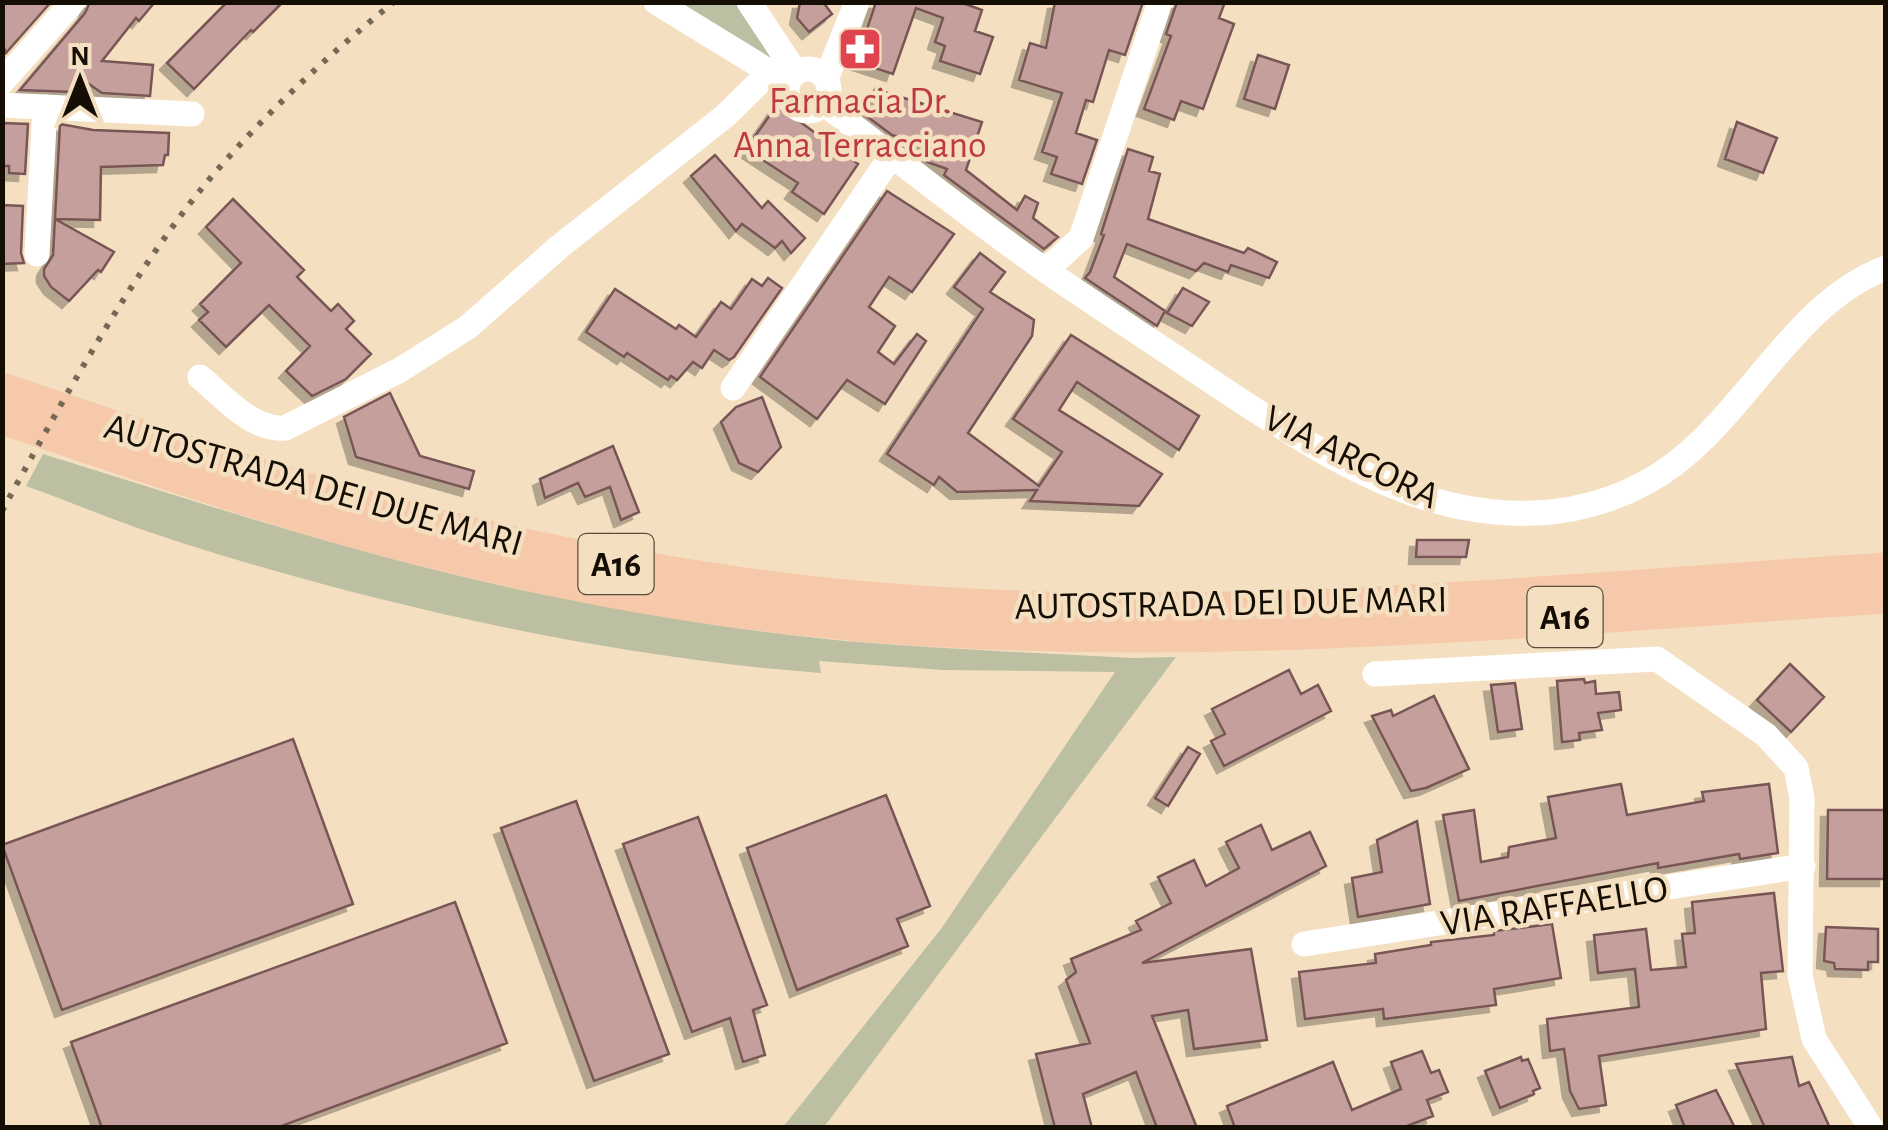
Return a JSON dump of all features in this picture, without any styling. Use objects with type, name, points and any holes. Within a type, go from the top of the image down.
[{"type":"highway","name":"AUTOSTRADA DEI DUE MARI","points":[[8,406],[332,524],[518,571],[638,594],[846,623],[1038,636],[1156,624],[1886,596]]},
{"type":"highway","name":"AUTOSTRADA DEI DUE MARI","points":[[1253,622],[1886,570]]},
{"type":"street","points":[[2,82],[73,2]]},
{"type":"street","name":"VIA ARCORA","points":[[656,2],[785,76],[816,70],[825,91],[892,155],[1046,270],[1267,418],[1407,492],[1459,507],[1545,514],[1594,506],[1647,482],[1686,456],[1826,303],[1864,276],[1886,268]]},
{"type":"street","points":[[200,377],[250,418],[274,429],[285,428],[400,370],[468,327],[559,248],[725,116],[785,76],[750,2]]},
{"type":"street","points":[[825,91],[857,2]]},
{"type":"street","points":[[1046,270],[1082,238],[1160,2]]},
{"type":"street","name":"VIA ARCORA","points":[[785,76],[788,98],[798,108],[812,110],[825,91]]},
{"type":"street","points":[[2,105],[192,114]]},
{"type":"street","points":[[38,254],[45,107]]},
{"type":"street","points":[[733,388],[892,155]]},
{"type":"street","points":[[1375,674],[1657,659],[1766,735],[1796,768],[1802,798],[1800,974],[1814,1040],[1871,1128]]},
{"type":"street","name":"VIA RAFFAELLO","points":[[1304,944],[1804,866]]},
{"type":"green space","points":[[679,3],[742,3],[776,53],[773,63]]},
{"type":"green space","points":[[43,454],[347,547],[609,607],[845,641],[1132,658],[1176,657],[827,1123],[823,1127],[783,1127],[941,929],[1115,672],[943,670],[819,661],[821,673],[659,655],[495,625],[254,565],[157,535],[26,486]]},
{"type":"building","points":[[2,2],[51,2],[6,53],[2,43]]},
{"type":"building","points":[[90,2],[155,2],[139,21],[136,18],[102,61],[153,65],[150,96],[102,93],[83,80],[73,92],[20,90],[85,13]]},
{"type":"building","points":[[227,2],[283,2],[194,89],[167,63]]},
{"type":"building","points":[[800,2],[823,2],[832,14],[809,32],[797,18]]},
{"type":"building","points":[[876,2],[960,2],[982,10],[975,31],[993,37],[980,74],[940,61],[945,46],[935,42],[943,18],[916,8],[893,74],[856,62]]},
{"type":"building","points":[[1055,2],[1143,2],[1125,55],[1109,50],[1093,102],[1086,100],[1076,133],[1097,140],[1082,184],[1051,174],[1057,157],[1042,152],[1062,93],[1019,80],[1030,43],[1046,48]]},
{"type":"building","points":[[1177,2],[1225,2],[1219,18],[1234,24],[1203,109],[1181,101],[1174,120],[1144,109],[1171,36],[1166,34]]},
{"type":"building","points":[[1258,55],[1289,65],[1275,109],[1244,99]]},
{"type":"building","points":[[875,89],[982,122],[966,170],[1017,210],[1025,196],[1038,203],[1033,218],[1058,237],[1044,249],[944,175],[947,169],[927,162],[932,148],[892,135],[865,115]]},
{"type":"building","points":[[777,105],[858,164],[824,214],[792,192],[798,183],[746,149]]},
{"type":"building","points":[[1737,122],[1777,138],[1763,173],[1725,159]]},
{"type":"building","points":[[2,123],[28,124],[25,174],[9,173],[9,166],[2,166]]},
{"type":"building","points":[[60,124],[93,130],[169,133],[168,155],[163,165],[101,167],[100,220],[55,219],[114,252],[101,272],[98,270],[69,301],[44,276],[53,255]]},
{"type":"building","points":[[1128,149],[1153,157],[1149,171],[1160,174],[1148,219],[1244,253],[1248,248],[1277,262],[1269,278],[1231,265],[1228,272],[1204,263],[1196,271],[1127,244],[1114,277],[1165,311],[1157,326],[1085,278],[1104,235],[1101,234]]},
{"type":"building","points":[[715,155],[762,208],[768,201],[805,238],[791,253],[782,241],[775,248],[742,224],[736,231],[691,176]]},
{"type":"building","points":[[887,191],[954,234],[912,292],[889,277],[869,307],[895,326],[878,352],[894,364],[917,334],[926,341],[885,404],[847,380],[817,419],[760,377]]},
{"type":"building","points":[[233,199],[304,270],[297,277],[331,311],[338,304],[354,321],[346,329],[371,354],[346,379],[312,396],[286,371],[310,346],[269,305],[226,347],[199,320],[208,312],[200,304],[241,263],[206,227]]},
{"type":"building","points":[[2,205],[23,206],[24,263],[2,264]]},
{"type":"building","points":[[980,253],[1005,272],[990,292],[1034,320],[1032,336],[968,433],[1039,486],[1062,452],[1013,419],[1071,335],[1199,416],[1179,450],[1077,382],[1059,410],[1162,474],[1139,506],[1030,501],[1037,490],[957,492],[939,477],[934,485],[887,454],[983,309],[954,287]]},
{"type":"building","points":[[768,278],[782,288],[734,357],[729,360],[714,350],[702,368],[693,362],[677,380],[671,376],[668,380],[627,353],[624,357],[586,332],[615,289],[676,329],[679,325],[696,337],[721,302],[731,309],[752,279],[762,286]]},
{"type":"building","points":[[1183,288],[1209,302],[1192,326],[1167,313]]},
{"type":"building","points":[[390,393],[420,456],[474,471],[469,489],[356,457],[344,417]]},
{"type":"building","points":[[762,397],[781,447],[758,472],[739,463],[721,422],[736,407]]},
{"type":"building","points":[[613,446],[639,512],[621,520],[610,487],[585,497],[578,483],[545,498],[540,479]]},
{"type":"building","points":[[1417,540],[1469,540],[1466,557],[1416,557]]},
{"type":"building","points":[[1790,664],[1824,697],[1791,732],[1757,700]]},
{"type":"building","points":[[1289,670],[1301,694],[1318,685],[1331,711],[1224,766],[1211,741],[1225,734],[1212,709]]},
{"type":"building","points":[[1584,679],[1585,683],[1595,681],[1596,694],[1619,692],[1621,710],[1598,713],[1602,730],[1579,733],[1580,740],[1562,742],[1557,681]]},
{"type":"building","points":[[1515,683],[1522,729],[1498,732],[1491,685]]},
{"type":"building","points":[[1434,696],[1469,769],[1411,791],[1372,716],[1391,710],[1393,716]]},
{"type":"building","points":[[293,739],[353,904],[62,1010],[2,845]]},
{"type":"building","points":[[1188,747],[1200,754],[1168,806],[1155,798]]},
{"type":"building","points":[[1621,784],[1627,815],[1704,801],[1702,792],[1769,784],[1778,853],[1740,859],[1739,854],[1658,868],[1658,863],[1459,901],[1443,815],[1474,810],[1481,862],[1508,857],[1509,847],[1556,838],[1548,797]]},
{"type":"building","points":[[886,795],[930,906],[897,919],[908,946],[797,990],[747,848]]},
{"type":"building","points":[[576,801],[669,1054],[594,1081],[501,828]]},
{"type":"building","points":[[1828,810],[1886,810],[1886,879],[1827,879]]},
{"type":"building","points":[[698,817],[767,1005],[753,1010],[765,1055],[743,1062],[730,1018],[692,1032],[623,844]]},
{"type":"building","points":[[1417,821],[1430,904],[1358,917],[1352,878],[1382,872],[1377,840]]},
{"type":"building","points":[[1261,825],[1272,850],[1310,832],[1326,866],[1142,963],[1251,949],[1267,1040],[1194,1049],[1188,1010],[1152,1016],[1197,1128],[1157,1128],[1136,1072],[1083,1094],[1092,1128],[1055,1128],[1036,1054],[1090,1043],[1066,980],[1076,972],[1071,959],[1141,930],[1136,921],[1171,903],[1158,877],[1194,860],[1206,886],[1239,868],[1226,842]]},
{"type":"building","points":[[1774,893],[1783,971],[1761,973],[1766,1029],[1599,1056],[1606,1105],[1579,1109],[1570,1091],[1564,1049],[1550,1051],[1547,1019],[1639,1007],[1635,969],[1598,973],[1594,935],[1646,929],[1651,970],[1686,967],[1682,934],[1695,933],[1692,902]]},
{"type":"building","points":[[455,902],[507,1043],[276,1128],[102,1128],[71,1042]]},
{"type":"building","points":[[1552,924],[1561,978],[1494,989],[1496,1005],[1384,1019],[1383,1009],[1305,1019],[1299,972],[1376,963],[1375,954]]},
{"type":"building","points":[[1826,927],[1878,929],[1878,962],[1868,962],[1868,970],[1835,969],[1834,963],[1824,961]]},
{"type":"building","points":[[1422,1051],[1431,1073],[1439,1070],[1448,1092],[1427,1100],[1433,1116],[1402,1128],[1235,1128],[1227,1106],[1333,1062],[1352,1110],[1401,1089],[1391,1062]]},
{"type":"building","points":[[1521,1057],[1522,1061],[1528,1059],[1540,1088],[1500,1108],[1485,1071]]},
{"type":"building","points":[[1792,1057],[1799,1086],[1809,1082],[1830,1128],[1765,1128],[1736,1064]]},
{"type":"building","points":[[1716,1090],[1735,1128],[1685,1128],[1676,1105]]},
{"type":"railway","points":[[2,511],[100,338],[183,213],[276,107],[394,2]]},
{"type":"place","name":"Farmacia Dr. Anna Terracciano","points":[[860,49]]}]
